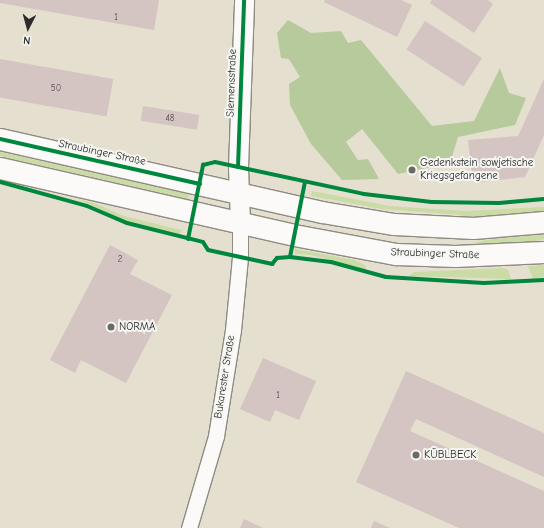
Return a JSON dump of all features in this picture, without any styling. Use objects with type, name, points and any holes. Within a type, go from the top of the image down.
[{"type":"main road","name":"Straubinger Straße","points":[[0,140],[239,192],[322,212],[394,224],[473,228],[544,222]]},
{"type":"main road","name":"Straubinger Straße","points":[[0,168],[240,222],[396,254],[454,256],[544,252]]},
{"type":"street","name":"Siemensstraße","points":[[240,222],[239,192],[244,0]]},
{"type":"street","name":"Bukarester Straße","points":[[189,528],[216,436],[233,330],[240,257],[240,222]]},
{"type":"green space","points":[[288,20],[311,33],[341,31],[348,43],[361,40],[432,126],[474,121],[500,68],[509,93],[526,98],[515,125],[458,137],[450,163],[398,174],[362,129],[346,142],[358,160],[368,159],[379,179],[342,180],[311,144],[290,105],[289,84],[300,77],[289,59],[281,58],[277,33]]},
{"type":"green space","points":[[0,152],[189,194],[188,199],[0,156]]},
{"type":"green space","points":[[312,191],[390,206],[466,211],[544,207],[544,216],[480,223],[460,215],[382,209],[311,196]]},
{"type":"green space","points":[[78,199],[94,203],[124,216],[181,230],[180,234],[123,220]]},
{"type":"green space","points":[[544,234],[544,239],[522,245],[416,249],[369,239],[415,245],[457,247],[486,240]]},
{"type":"green space","points":[[295,249],[355,260],[366,266],[366,270],[311,255],[295,254]]},
{"type":"green space","points":[[544,265],[544,277],[533,279],[528,266]]},
{"type":"green space","points":[[503,268],[508,270],[511,279],[409,276],[414,272]]},
{"type":"building","points":[[0,0],[159,0],[154,30],[0,3]]},
{"type":"building","points":[[325,0],[401,0],[412,5],[397,37],[324,2]]},
{"type":"building","points":[[432,0],[488,0],[493,4],[474,33],[430,3]]},
{"type":"building","points":[[425,21],[482,58],[464,87],[406,50]]},
{"type":"building","points":[[0,59],[113,79],[107,116],[0,98]]},
{"type":"building","points":[[544,79],[544,135],[525,177],[480,182],[472,175],[468,140],[518,136]]},
{"type":"building","points":[[143,106],[199,115],[197,130],[141,121]]},
{"type":"building","name":"NORMA","points":[[110,245],[138,260],[130,274],[172,295],[126,383],[81,360],[75,373],[50,360]]},
{"type":"building","points":[[263,358],[316,381],[299,420],[275,410],[270,422],[240,409]]},
{"type":"building","name":"KÜBLBECK","points":[[406,371],[544,433],[544,477],[416,419],[410,431],[544,491],[544,528],[459,528],[356,482]]},
{"type":"building","points":[[244,519],[263,528],[240,528]]},
{"type":"building","points":[[374,521],[390,528],[371,528]]},
{"type":"cycle path","points":[[238,167],[244,0]]},
{"type":"cycle path","points":[[0,139],[200,184]]},
{"type":"cycle path","points":[[188,239],[203,165],[215,162],[364,194],[432,202],[499,203],[544,199]]},
{"type":"cycle path","points":[[0,182],[87,206],[127,223],[203,242],[208,250],[272,264],[277,258],[290,257],[331,262],[386,277],[484,283],[544,280]]},
{"type":"cycle path","points":[[290,257],[305,182]]},
{"type":"place","name":"Gedenkstein sowjetische Kriegsgefangene","points":[[412,170]]},
{"type":"place","name":"NORMA","points":[[111,327]]},
{"type":"place","name":"KÜBLBECK","points":[[416,455]]}]
